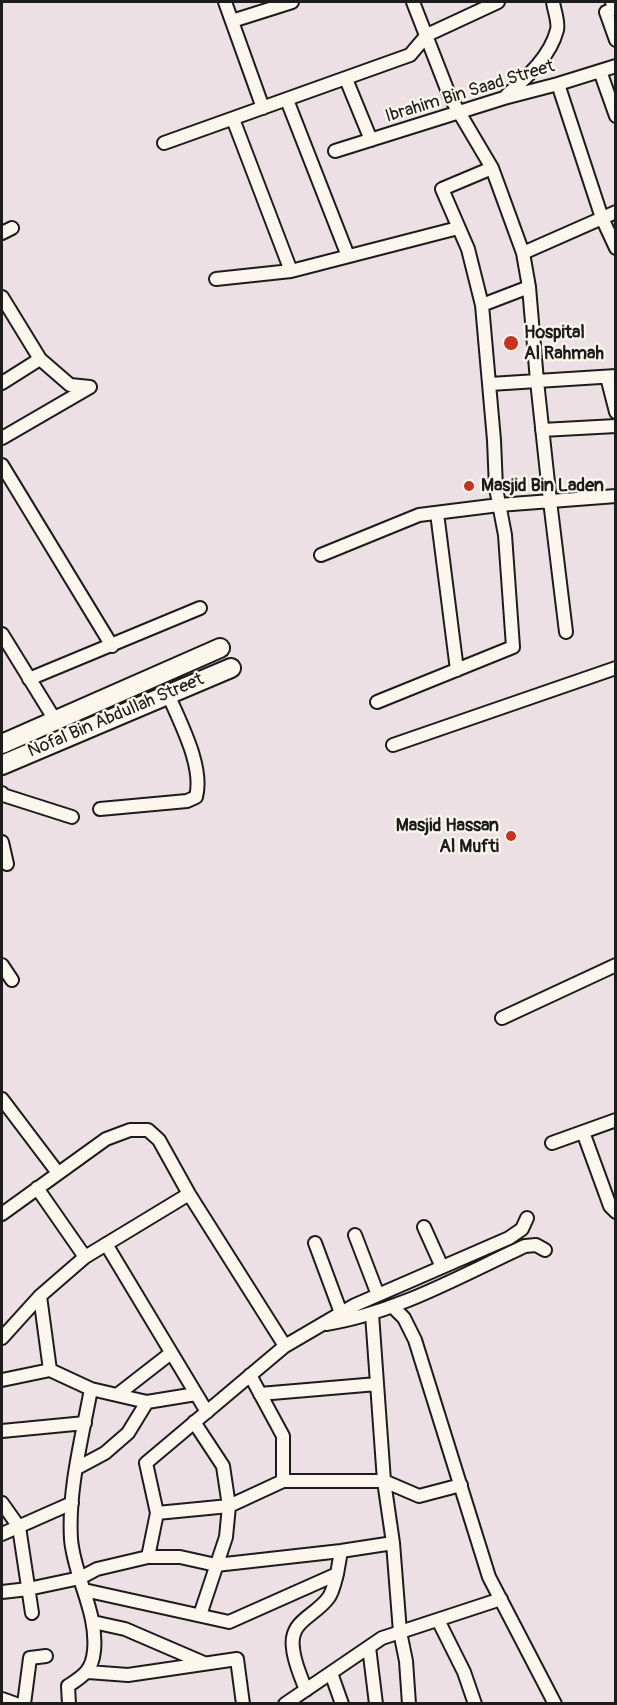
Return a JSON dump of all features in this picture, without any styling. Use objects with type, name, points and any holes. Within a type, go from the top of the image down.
[{"type":"main road","name":"Nofal Bin Abdullah Street","points":[[2,744],[220,648]]},
{"type":"main road","name":"Nofal Bin Abdullah Street","points":[[2,765],[231,668]]},
{"type":"street","points":[[225,2],[264,108]]},
{"type":"street","points":[[232,21],[292,2]]},
{"type":"street","points":[[413,2],[450,97],[492,168],[524,253],[566,632]]},
{"type":"street","points":[[164,143],[410,55],[427,35],[498,2]]},
{"type":"street","points":[[504,98],[534,71],[551,43],[558,28],[553,2]]},
{"type":"street","points":[[614,6],[606,12],[615,40]]},
{"type":"street","name":"Ibrahim Bin Saad Street","points":[[335,151],[615,66]]},
{"type":"street","points":[[600,71],[615,116]]},
{"type":"street","points":[[346,79],[371,140]]},
{"type":"street","points":[[558,84],[602,218],[615,248]]},
{"type":"street","points":[[287,100],[348,256]]},
{"type":"street","points":[[233,119],[291,271]]},
{"type":"street","points":[[378,702],[513,647],[505,535],[496,488],[490,384],[482,306],[468,249],[442,189],[492,168]]},
{"type":"street","points":[[524,253],[615,212]]},
{"type":"street","points":[[216,279],[291,271],[458,228]]},
{"type":"street","points":[[482,306],[529,287]]},
{"type":"street","points":[[2,297],[40,359],[70,385],[90,387],[2,438]]},
{"type":"street","points":[[2,383],[40,359]]},
{"type":"street","points":[[490,384],[611,376],[615,412]]},
{"type":"street","points":[[542,430],[615,426]]},
{"type":"street","points":[[2,465],[112,646]]},
{"type":"street","points":[[321,555],[419,515],[499,504],[615,496]]},
{"type":"street","points":[[437,513],[457,669]]},
{"type":"street","points":[[29,679],[201,608]]},
{"type":"street","points":[[2,634],[56,720]]},
{"type":"street","points":[[393,745],[615,668]]},
{"type":"street","points":[[100,809],[187,801],[196,797],[198,788],[193,757],[168,694]]},
{"type":"street","points":[[2,797],[72,817]]},
{"type":"street","points":[[2,842],[7,864]]},
{"type":"street","points":[[2,965],[12,980]]},
{"type":"street","points":[[502,1018],[615,965]]},
{"type":"street","points":[[2,1099],[58,1173]]},
{"type":"street","points":[[552,1143],[615,1120]]},
{"type":"street","points":[[2,1214],[106,1138],[130,1130],[148,1130],[159,1140],[189,1194],[285,1346]]},
{"type":"street","points":[[583,1132],[610,1206],[615,1212]]},
{"type":"street","points":[[37,1188],[85,1257]]},
{"type":"street","points":[[2,1338],[40,1296],[85,1257],[189,1194]]},
{"type":"street","points":[[148,1557],[157,1513],[146,1463],[285,1346],[341,1313],[378,1295],[509,1238],[522,1229],[526,1218]]},
{"type":"street","points":[[424,1227],[442,1267]]},
{"type":"street","points":[[355,1235],[378,1295]]},
{"type":"street","points":[[315,1243],[341,1313]]},
{"type":"street","points":[[106,1244],[207,1412]]},
{"type":"street","points":[[319,1326],[372,1314],[525,1245],[536,1245],[545,1250]]},
{"type":"street","points":[[40,1296],[50,1370]]},
{"type":"street","points":[[392,1306],[404,1318],[415,1340],[489,1577],[555,1704]]},
{"type":"street","points":[[372,1314],[384,1481],[410,1704]]},
{"type":"street","points":[[117,1395],[171,1353]]},
{"type":"street","points":[[2,1380],[50,1370],[91,1389],[147,1402],[196,1394]]},
{"type":"street","points":[[250,1375],[283,1436],[283,1481]]},
{"type":"street","points":[[260,1394],[377,1384]]},
{"type":"street","points":[[69,1704],[68,1686],[88,1672],[94,1652],[93,1623],[71,1541],[72,1503],[91,1389]]},
{"type":"street","points":[[77,1468],[105,1453],[128,1433],[147,1402]]},
{"type":"street","points":[[194,1422],[223,1466],[229,1506],[226,1537],[201,1615]]},
{"type":"street","points":[[2,1431],[85,1423]]},
{"type":"street","points":[[157,1513],[229,1506],[283,1481],[384,1481],[419,1496],[461,1485]]},
{"type":"street","points":[[2,1503],[19,1527],[32,1613]]},
{"type":"street","points":[[2,1534],[72,1503]]},
{"type":"street","points":[[82,1584],[97,1569],[148,1557],[180,1557],[216,1565],[393,1543]]},
{"type":"street","points":[[306,1690],[293,1650],[292,1637],[295,1627],[315,1612],[330,1595],[341,1551]]},
{"type":"street","points":[[2,1592],[82,1584],[229,1622],[337,1574]]},
{"type":"street","points":[[290,1702],[382,1638],[501,1599]]},
{"type":"street","points":[[438,1620],[464,1672],[475,1704]]},
{"type":"street","points":[[93,1623],[125,1629],[205,1664]]},
{"type":"street","points":[[369,1647],[376,1704]]},
{"type":"street","points":[[24,1704],[30,1658],[46,1656]]},
{"type":"street","points":[[88,1672],[128,1675],[237,1659],[243,1704]]},
{"type":"street","points":[[331,1673],[342,1704]]},
{"type":"street","points":[[2,1699],[16,1704]]},
{"type":"place","name":"Hospital Al Rahmah","points":[[511,343]]},
{"type":"place","name":"Masjid Bin Laden","points":[[469,486]]},
{"type":"place","name":"Masjid Hassan Al Mufti","points":[[511,836]]}]
